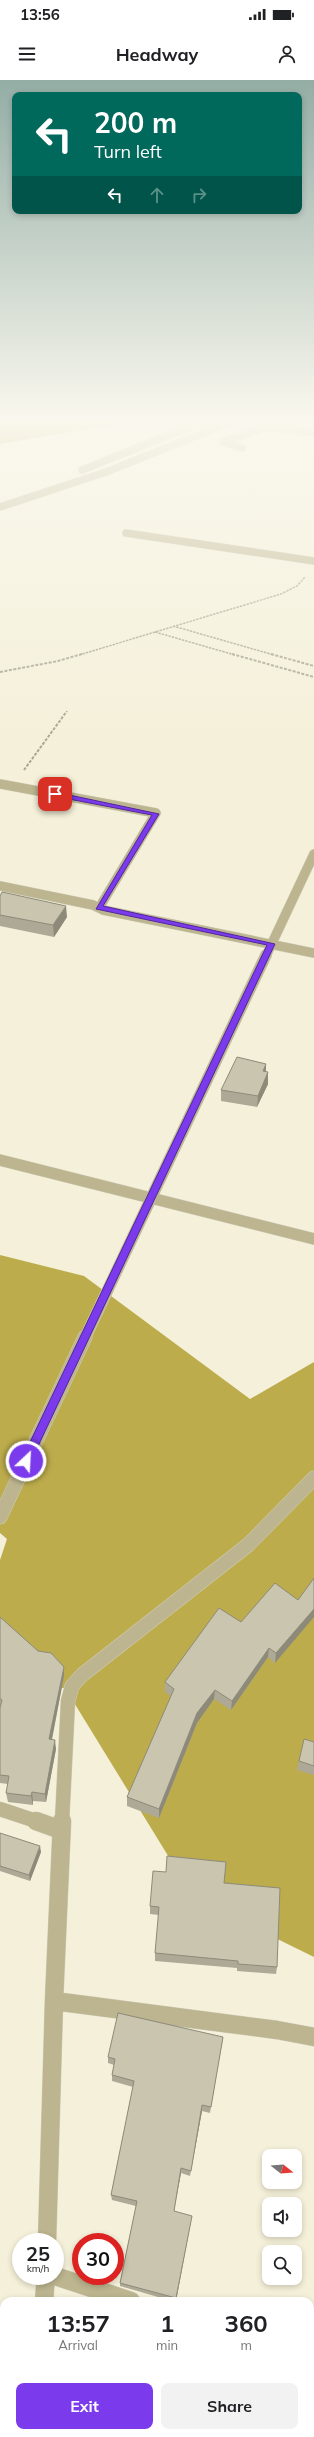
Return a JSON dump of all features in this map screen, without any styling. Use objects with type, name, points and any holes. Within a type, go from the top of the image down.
[{"type":"street","points":[[126,533],[314,561]]},
{"type":"street","points":[[0,784],[156,814],[99,908]]},
{"type":"street","points":[[0,1517],[314,854]]},
{"type":"street","points":[[0,886],[314,953]]},
{"type":"street","points":[[0,1160],[314,1239]]},
{"type":"street","points":[[47,2233],[61,1830],[68,1701],[72,1686],[82,1675],[248,1545],[314,1478]]},
{"type":"street","points":[[0,1809],[61,1830]]},
{"type":"street","points":[[54,2001],[277,2030],[314,2037]]},
{"type":"street","points":[[64,2279],[119,2297]]},
{"type":"street","points":[[44,2297],[45,2285]]},
{"type":"path","points":[[0,672],[58,661],[281,594],[297,586],[307,573]]},
{"type":"path","points":[[172,626],[314,666]]},
{"type":"path","points":[[155,632],[314,677]]},
{"type":"path","points":[[12,786],[67,711]]},
{"type":"shaded area","points":[[0,1255],[84,1276],[250,1399],[314,1362],[314,1957],[194,1898],[65,1688],[0,1686],[0,1560],[7,1539],[0,1533]]},
{"type":"building","points":[[2,892],[66,906],[53,925],[0,915],[0,896]]},
{"type":"building","points":[[237,1057],[266,1064],[263,1071],[268,1072],[258,1096],[221,1090]]},
{"type":"building","points":[[314,1578],[314,1609],[276,1653],[269,1648],[232,1701],[215,1690],[197,1713],[159,1809],[127,1797],[174,1689],[165,1682],[219,1608],[241,1622],[275,1583],[298,1600]]},
{"type":"building","points":[[0,1617],[38,1651],[51,1653],[64,1667],[49,1739],[55,1740],[45,1794],[32,1792],[31,1796],[6,1793],[9,1776],[0,1775],[0,1708],[2,1700],[0,1699]]},
{"type":"building","points":[[304,1739],[314,1742],[314,1766],[299,1761]]},
{"type":"building","points":[[0,1833],[40,1846],[29,1875],[0,1866]]},
{"type":"building","points":[[167,1856],[226,1862],[224,1883],[280,1888],[277,1967],[238,1964],[238,1961],[155,1953],[159,1907],[150,1906],[153,1871],[166,1872]]},
{"type":"building","points":[[118,2013],[223,2037],[211,2107],[202,2105],[191,2171],[181,2168],[174,2211],[192,2216],[176,2297],[124,2284],[124,2264],[137,2201],[111,2195],[134,2081],[112,2075],[115,2059],[108,2057]]},
{"type":"route","points":[[26,1461],[271,944],[99,908],[156,814],[55,794]]}]
